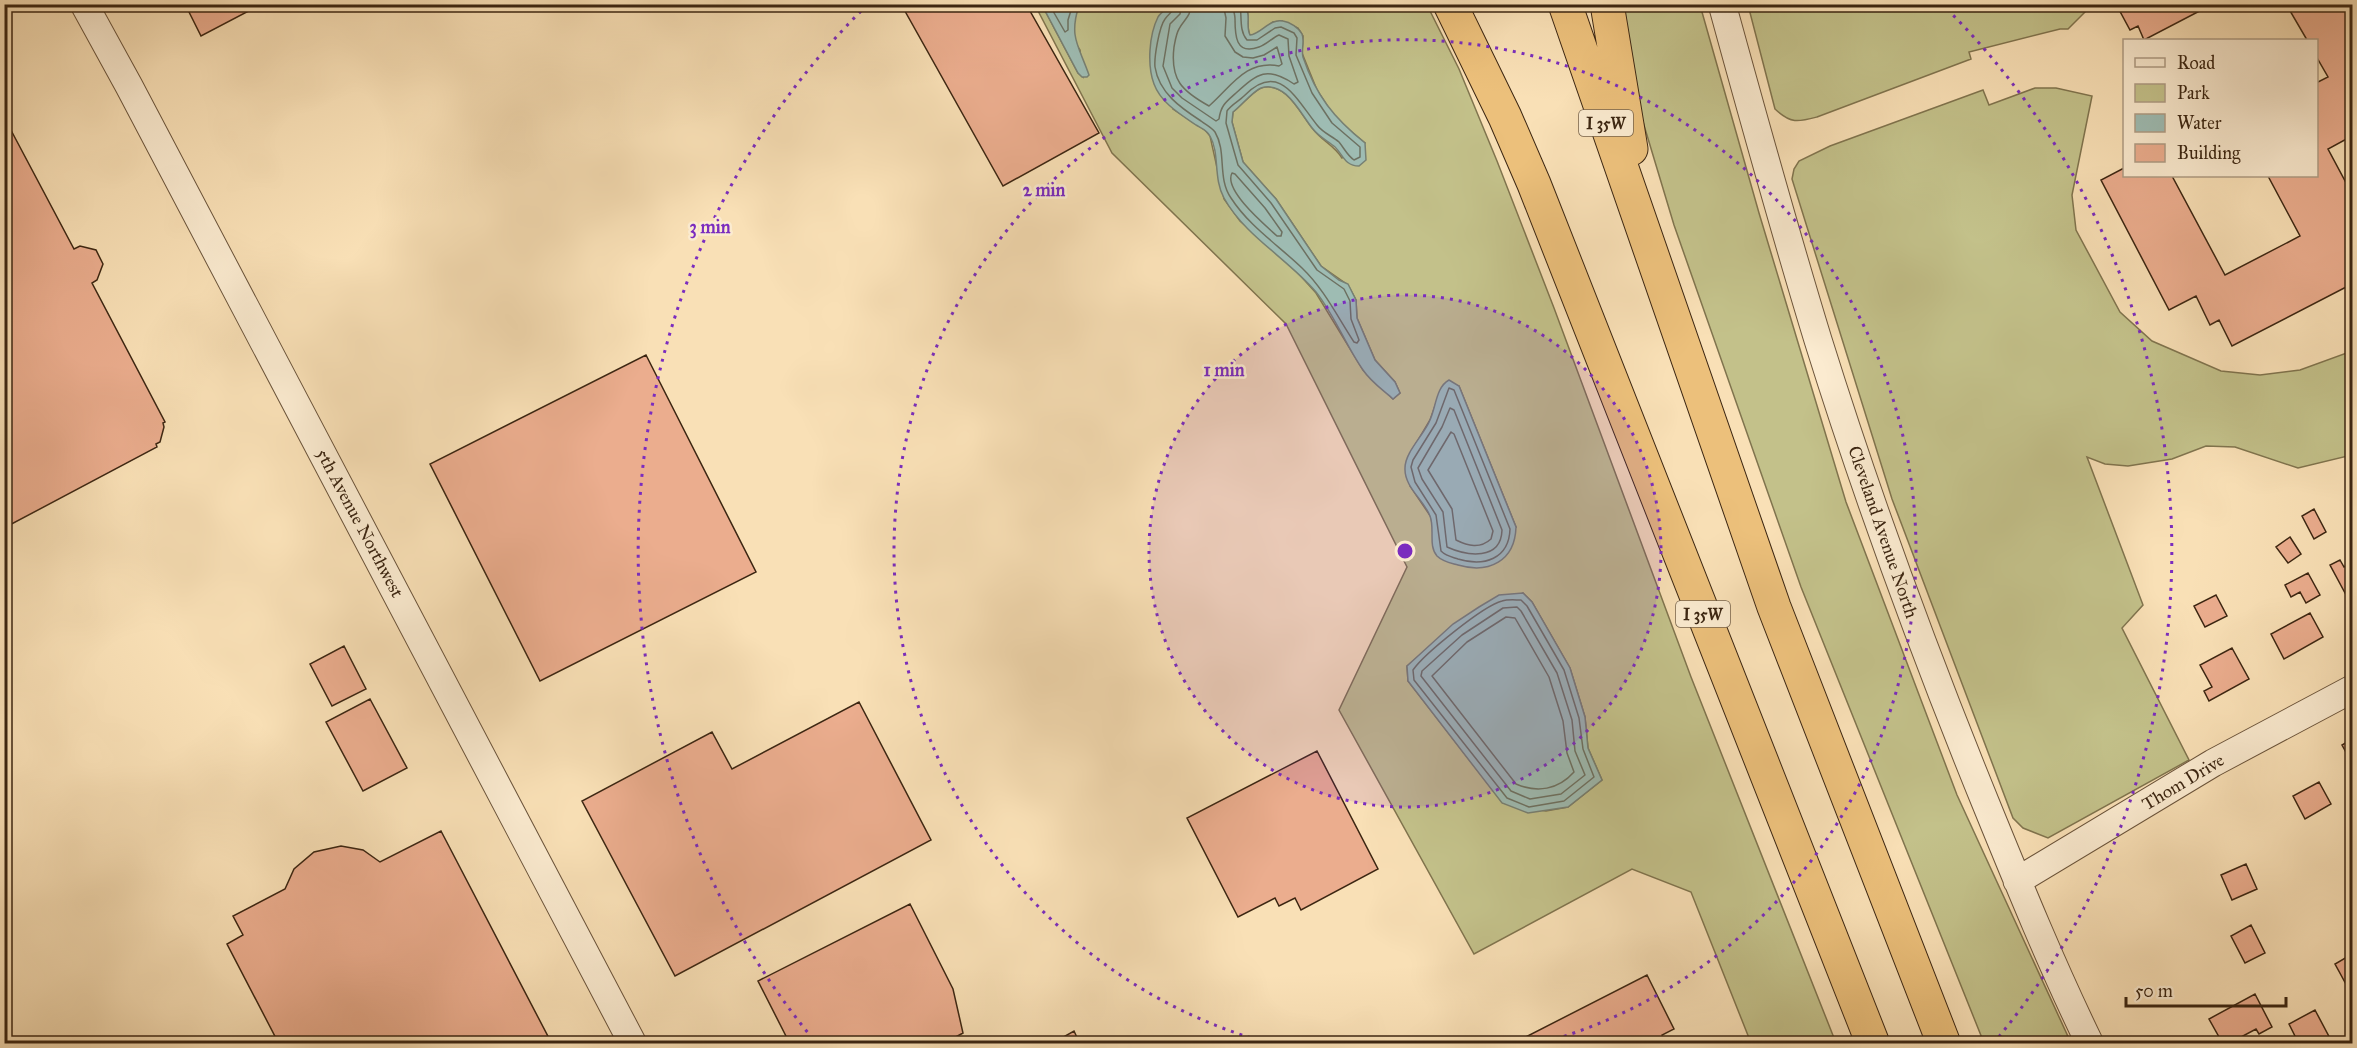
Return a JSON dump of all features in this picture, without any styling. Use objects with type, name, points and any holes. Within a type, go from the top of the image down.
[{"type":"highway","points":[[1450,4],[1505,117],[1534,184]]},
{"type":"highway","name":"I 35W","points":[[1474,4],[1534,184],[1873,1044]]},
{"type":"highway","name":"I 35W","points":[[1565,4],[1774,607],[1944,1044]]},
{"type":"highway","points":[[1607,4],[1647,242]]},
{"type":"street","name":"5th Avenue Northwest","points":[[84,4],[135,96],[633,1044]]},
{"type":"street","name":"Cleveland Avenue North","points":[[1722,4],[1818,341],[1855,453],[1918,631],[2017,881],[2090,1044]]},
{"type":"street","name":"Thom Drive","points":[[2017,881],[2213,763],[2352,689]]},
{"type":"green space","points":[[1748,4],[2092,5],[2068,29],[2060,29],[1969,52],[1971,59],[1817,117],[1800,121],[1790,119],[1775,109]]},
{"type":"green space","points":[[1035,5],[1042,5],[1078,73],[1083,77],[1080,50],[1074,41],[1074,21],[1079,5],[1172,5],[1159,16],[1173,109],[1205,130],[1210,136],[1224,199],[1240,221],[1298,273],[1316,293],[1363,370],[1393,399],[1400,393],[1395,382],[1375,360],[1357,318],[1356,300],[1348,285],[1321,266],[1276,199],[1243,162],[1232,122],[1233,112],[1250,96],[1261,88],[1270,87],[1278,89],[1292,100],[1317,133],[1342,158],[1365,143],[1336,119],[1317,90],[1302,53],[1303,36],[1298,28],[1282,21],[1273,22],[1255,35],[1250,35],[1248,12],[1244,5],[1427,5],[1459,69],[1497,161],[1691,677],[1836,1043],[1751,1043],[1691,892],[1632,869],[1474,954],[1339,710],[1407,567],[1286,324],[1112,153]],"holes":[[[1459,386],[1516,527],[1433,529],[1431,517],[1410,486],[1408,457],[1430,420],[1441,389]],[[1523,593],[1532,602],[1570,668],[1585,717],[1588,748],[1602,780],[1568,807],[1546,811],[1503,803],[1408,681],[1407,666],[1428,648]]]},
{"type":"green space","points":[[1615,5],[1700,5],[1759,213],[1846,502],[1957,795],[2071,1043],[1984,1043],[1801,587],[1674,225],[1634,92]]},
{"type":"green space","points":[[2035,88],[2056,88],[2092,96],[2072,195],[2076,230],[2120,312],[2152,341],[2221,371],[2260,375],[2300,370],[2352,351],[2352,455],[2298,468],[2235,447],[2206,446],[2172,459],[2128,466],[2105,464],[2087,457],[2143,605],[2122,628],[2189,760],[2048,838],[2023,828],[2013,818],[1892,499],[1792,179],[1799,161],[1830,146],[1983,90],[1989,105]]},
{"type":"water","points":[[1172,4],[1244,5],[1248,12],[1250,35],[1278,21],[1294,26],[1302,34],[1303,57],[1320,95],[1335,115],[1365,143],[1366,160],[1359,166],[1350,164],[1335,147],[1315,132],[1292,100],[1278,89],[1270,87],[1258,90],[1233,112],[1232,122],[1243,162],[1276,199],[1321,266],[1348,284],[1356,300],[1357,318],[1375,360],[1395,382],[1400,393],[1393,399],[1363,370],[1316,292],[1255,236],[1233,212],[1221,190],[1215,150],[1209,134],[1172,107],[1157,91],[1150,68],[1151,41],[1158,17]]},
{"type":"water","points":[[1042,5],[1079,5],[1075,33],[1078,48],[1089,75],[1087,77],[1082,77],[1078,73]]},
{"type":"water","points":[[1449,380],[1459,386],[1516,527],[1511,549],[1505,556],[1490,566],[1480,568],[1447,562],[1437,556],[1432,542],[1430,516],[1406,475],[1408,456],[1430,420],[1441,387]]},
{"type":"water","points":[[1523,593],[1532,602],[1570,668],[1585,717],[1588,748],[1602,780],[1568,807],[1528,813],[1502,803],[1408,681],[1407,666],[1453,624],[1479,607],[1499,595]]},
{"type":"building","points":[[185,4],[262,4],[201,36]]},
{"type":"building","points":[[901,4],[1026,4],[1099,133],[1003,186]]},
{"type":"building","points":[[2116,4],[2213,4],[2146,39],[2144,39],[2138,26],[2130,30]]},
{"type":"building","points":[[2286,4],[2352,4],[2352,136],[2328,149],[2352,194],[2352,284],[2232,346],[2219,320],[2210,325],[2196,296],[2169,310],[2101,180],[2123,169],[2123,177],[2173,177],[2225,275],[2300,236],[2269,177],[2318,177],[2318,82],[2328,77],[2318,60],[2318,39],[2306,39]]},
{"type":"building","points":[[4,117],[74,249],[80,246],[96,250],[103,264],[97,280],[92,283],[165,422],[160,442],[156,444],[157,447],[4,528]]},
{"type":"building","points":[[646,355],[756,572],[540,681],[430,464]]},
{"type":"building","points":[[2314,509],[2326,532],[2314,539],[2302,516]]},
{"type":"building","points":[[2290,537],[2301,554],[2288,563],[2276,547]]},
{"type":"building","points":[[2340,560],[2344,567],[2352,562],[2352,606],[2330,565]]},
{"type":"building","points":[[2308,573],[2320,595],[2306,603],[2300,592],[2291,597],[2285,585]]},
{"type":"building","points":[[2216,595],[2227,616],[2205,627],[2194,606]]},
{"type":"building","points":[[2310,613],[2323,637],[2284,659],[2271,634]]},
{"type":"building","points":[[344,646],[366,689],[332,706],[310,664]]},
{"type":"building","points":[[2232,648],[2249,679],[2209,701],[2204,691],[2212,687],[2200,665]]},
{"type":"building","points":[[370,699],[407,768],[363,791],[326,722]]},
{"type":"building","points":[[859,702],[931,840],[675,976],[582,801],[712,732],[732,769]]},
{"type":"building","points":[[2352,739],[2352,763],[2342,745]]},
{"type":"building","points":[[1317,751],[1378,869],[1301,910],[1295,898],[1279,906],[1275,898],[1238,917],[1187,818]]},
{"type":"building","points":[[2319,782],[2331,804],[2305,819],[2293,796]]},
{"type":"building","points":[[441,831],[552,1044],[279,1044],[227,944],[243,935],[233,916],[285,889],[294,869],[314,852],[341,846],[363,850],[380,862]]},
{"type":"building","points":[[2246,864],[2257,889],[2232,900],[2221,875]]},
{"type":"building","points":[[910,904],[953,989],[963,1033],[943,1044],[915,1044],[912,1037],[900,1044],[790,1044],[758,981]]},
{"type":"building","points":[[2251,925],[2265,953],[2245,963],[2231,936]]},
{"type":"building","points":[[2352,954],[2352,983],[2347,986],[2335,964]]},
{"type":"building","points":[[1647,975],[1674,1029],[1662,1035],[1666,1044],[1512,1044]]},
{"type":"building","points":[[2255,994],[2272,1027],[2259,1034],[2256,1029],[2228,1044],[2223,1044],[2209,1019]]},
{"type":"building","points":[[2315,1010],[2333,1044],[2299,1044],[2289,1024]]},
{"type":"building","points":[[1074,1031],[1080,1044],[1051,1044]]}]
